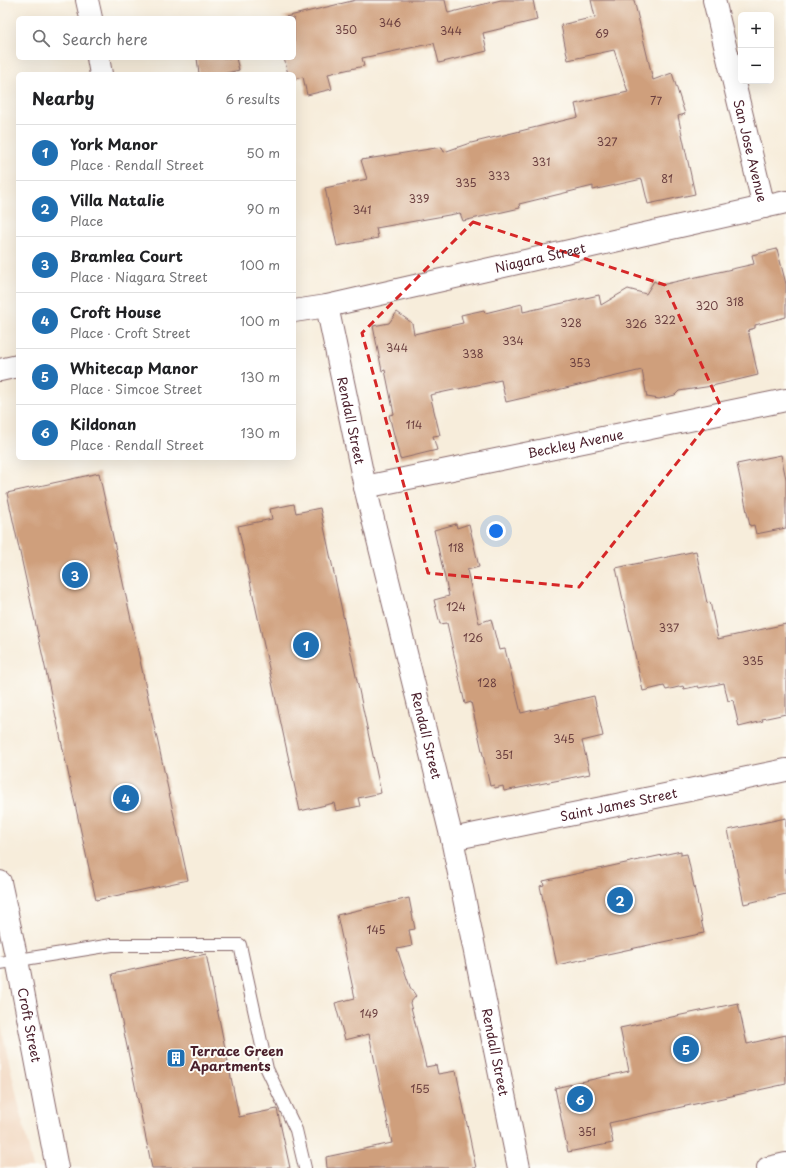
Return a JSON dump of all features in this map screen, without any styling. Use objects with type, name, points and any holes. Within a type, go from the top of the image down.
[{"type":"street","points":[[87,0],[91,16]]},
{"type":"street","name":"San Jose Avenue","points":[[714,0],[764,207]]},
{"type":"street","points":[[98,60],[101,72]]},
{"type":"street","name":"Niagara Street","points":[[296,311],[327,306],[786,202]]},
{"type":"street","name":"Rendall Street","points":[[327,306],[365,487],[452,840],[519,1168]]},
{"type":"street","points":[[0,370],[16,366]]},
{"type":"street","name":"Beckley Avenue","points":[[365,487],[786,400]]},
{"type":"street","name":"Saint James Street","points":[[452,840],[786,770]]},
{"type":"street","name":"Croft Street","points":[[0,882],[9,961],[57,1168]]},
{"type":"street","points":[[768,1168],[786,1164]]},
{"type":"lane","points":[[9,961],[112,945],[240,945],[267,1069],[296,1130],[305,1168]]},
{"type":"highlighted area","points":[[473,222],[665,285],[721,407],[579,587],[428,573],[362,333]]},
{"type":"shaded area","points":[[0,1021],[33,1168],[0,1168]]},
{"type":"building","points":[[356,0],[445,0],[448,13],[501,0],[533,0],[537,20],[483,33],[487,51],[439,63],[434,43],[362,58],[364,66],[328,74],[332,89],[307,95],[303,77],[296,79],[296,72],[288,72],[284,60],[296,60],[296,16],[289,16]]},
{"type":"building","points":[[591,0],[634,0],[653,80],[672,73],[685,114],[678,116],[695,194],[648,204],[642,179],[593,190],[593,186],[519,204],[520,208],[463,221],[460,213],[376,228],[378,238],[337,246],[325,188],[367,179],[361,160],[442,147],[444,152],[467,144],[578,117],[575,104],[628,92],[614,50],[568,60],[561,25],[595,17]]},
{"type":"building","points":[[197,60],[236,60],[239,70],[231,72],[199,72]]},
{"type":"building","points":[[777,249],[786,284],[786,317],[755,325],[755,328],[748,330],[758,375],[712,386],[679,391],[675,395],[659,399],[647,397],[642,370],[506,402],[501,380],[430,395],[440,435],[433,436],[437,450],[400,459],[389,415],[394,414],[385,370],[382,371],[373,326],[389,323],[397,312],[412,323],[414,334],[463,323],[461,315],[484,310],[485,313],[522,304],[523,312],[599,295],[601,305],[628,289],[646,294],[654,281],[661,285],[754,264],[752,255]]},
{"type":"building","points":[[781,455],[786,479],[786,528],[756,534],[754,525],[750,526],[737,464]]},
{"type":"building","points":[[99,473],[188,880],[96,900],[7,493]]},
{"type":"building","points":[[294,504],[296,513],[320,508],[381,793],[358,798],[360,806],[336,811],[334,803],[300,811],[238,526],[272,519],[270,509]]},
{"type":"building","points":[[456,524],[457,528],[469,524],[479,567],[467,570],[479,623],[491,619],[499,650],[505,649],[521,713],[594,696],[603,736],[582,741],[590,774],[504,791],[503,786],[495,788],[494,785],[490,786],[471,702],[465,704],[447,623],[440,624],[434,600],[449,596],[434,530]]},
{"type":"building","points":[[696,551],[707,603],[710,602],[718,639],[786,624],[786,714],[762,719],[763,721],[739,727],[733,700],[728,701],[724,683],[699,688],[698,686],[684,689],[683,686],[666,690],[664,686],[643,691],[616,568]]},
{"type":"building","points":[[786,818],[786,894],[744,904],[728,830]]},
{"type":"building","points":[[681,851],[681,855],[687,854],[704,933],[557,965],[540,886],[544,885],[543,881]]},
{"type":"building","points":[[409,898],[415,929],[409,930],[412,946],[397,949],[410,987],[416,996],[410,1003],[426,1067],[436,1065],[438,1074],[456,1071],[476,1168],[327,1168],[326,1157],[392,1143],[369,1034],[345,1040],[335,1003],[355,998],[337,915]]},
{"type":"building","name":"Terrace Green Apartments","points":[[206,954],[239,1117],[277,1109],[290,1168],[152,1168],[112,974]]},
{"type":"building","points":[[738,1003],[747,1044],[786,1035],[786,1084],[609,1123],[613,1143],[568,1152],[555,1088],[629,1071],[620,1028]]},
{"type":"place","name":"Bramlea Court","points":[[75,575]]},
{"type":"place","name":"York Manor","points":[[306,645]]},
{"type":"place","name":"Croft House","points":[[126,798]]},
{"type":"place","name":"Villa Natalie","points":[[620,900]]},
{"type":"place","name":"Whitecap Manor","points":[[686,1049]]},
{"type":"place","name":"Terrace Green Apartments","points":[[176,1058]]},
{"type":"place","name":"Kildonan","points":[[580,1099]]}]
